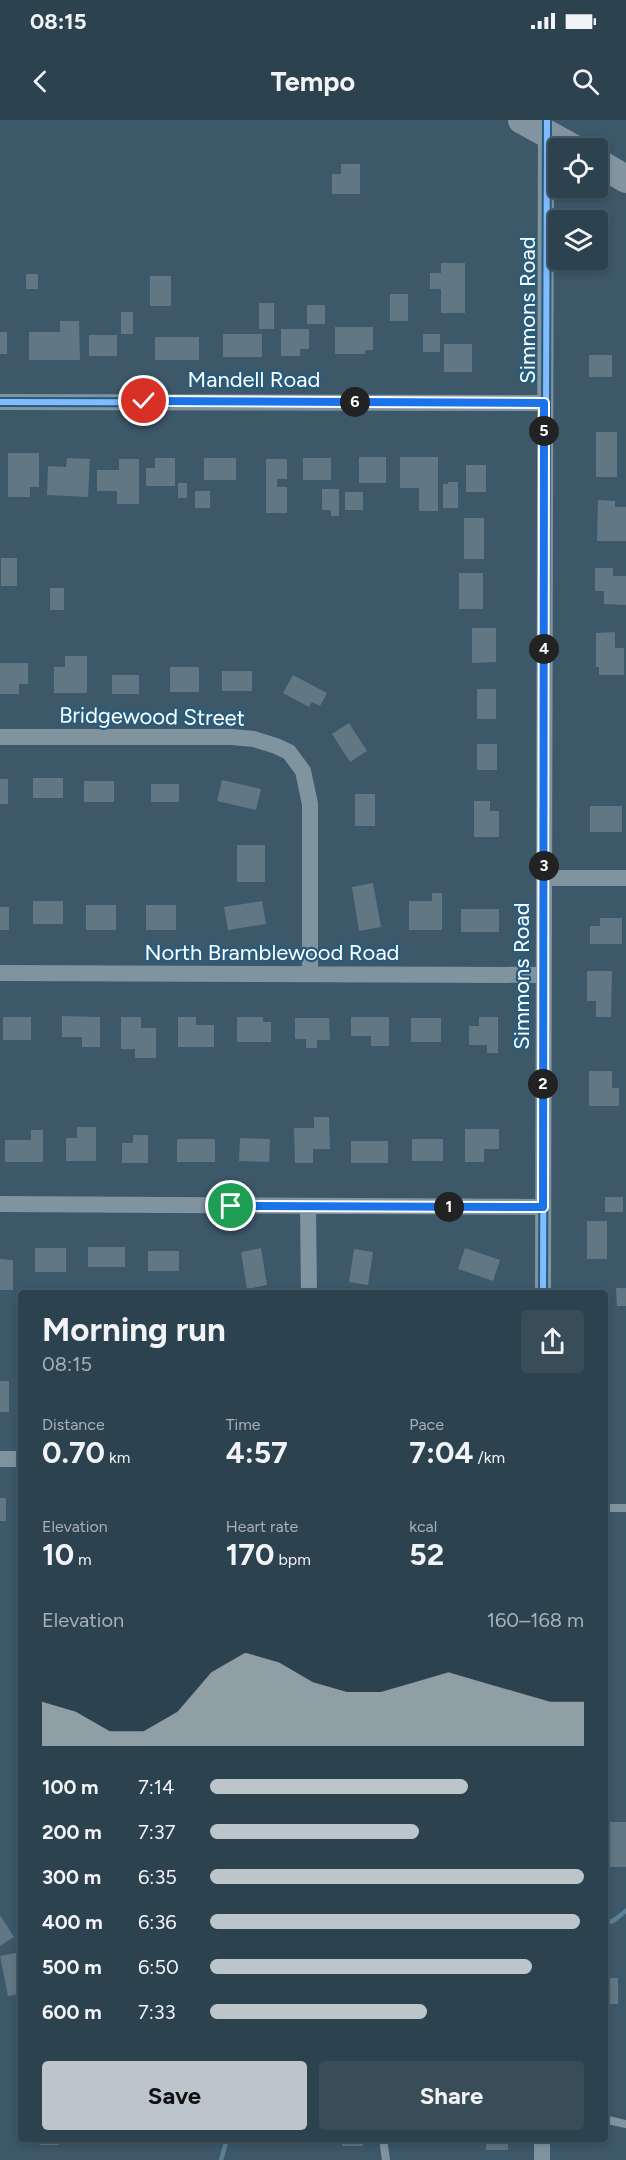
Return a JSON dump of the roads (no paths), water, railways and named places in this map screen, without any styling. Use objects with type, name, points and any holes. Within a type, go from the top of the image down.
[{"type":"highway","points":[[522,120],[555,138]]},
{"type":"highway","points":[[608,168],[626,179]]},
{"type":"street","name":"Simmons Road","points":[[543,1290],[546,120]]},
{"type":"street","name":"Mandell Road","points":[[0,402],[544,403]]},
{"type":"street","name":"Bridgewood Street","points":[[0,737],[232,736],[265,742],[289,752],[303,771],[310,804],[310,974]]},
{"type":"street","points":[[544,878],[626,878]]},
{"type":"street","name":"North Bramblewood Road","points":[[0,973],[543,975]]},
{"type":"street","points":[[0,1204],[543,1207]]},
{"type":"street","points":[[308,1206],[309,1290]]},
{"type":"street","points":[[0,1459],[18,1460]]},
{"type":"street","points":[[542,2142],[542,2160]]},
{"type":"lane","points":[[608,1508],[626,1508]]},
{"type":"lane","points":[[608,2120],[626,2124]]},
{"type":"lane","points":[[383,2142],[386,2160]]},
{"type":"waterway","points":[[608,1922],[626,1911]]},
{"type":"waterway","points":[[221,2160],[226,2142]]}]
